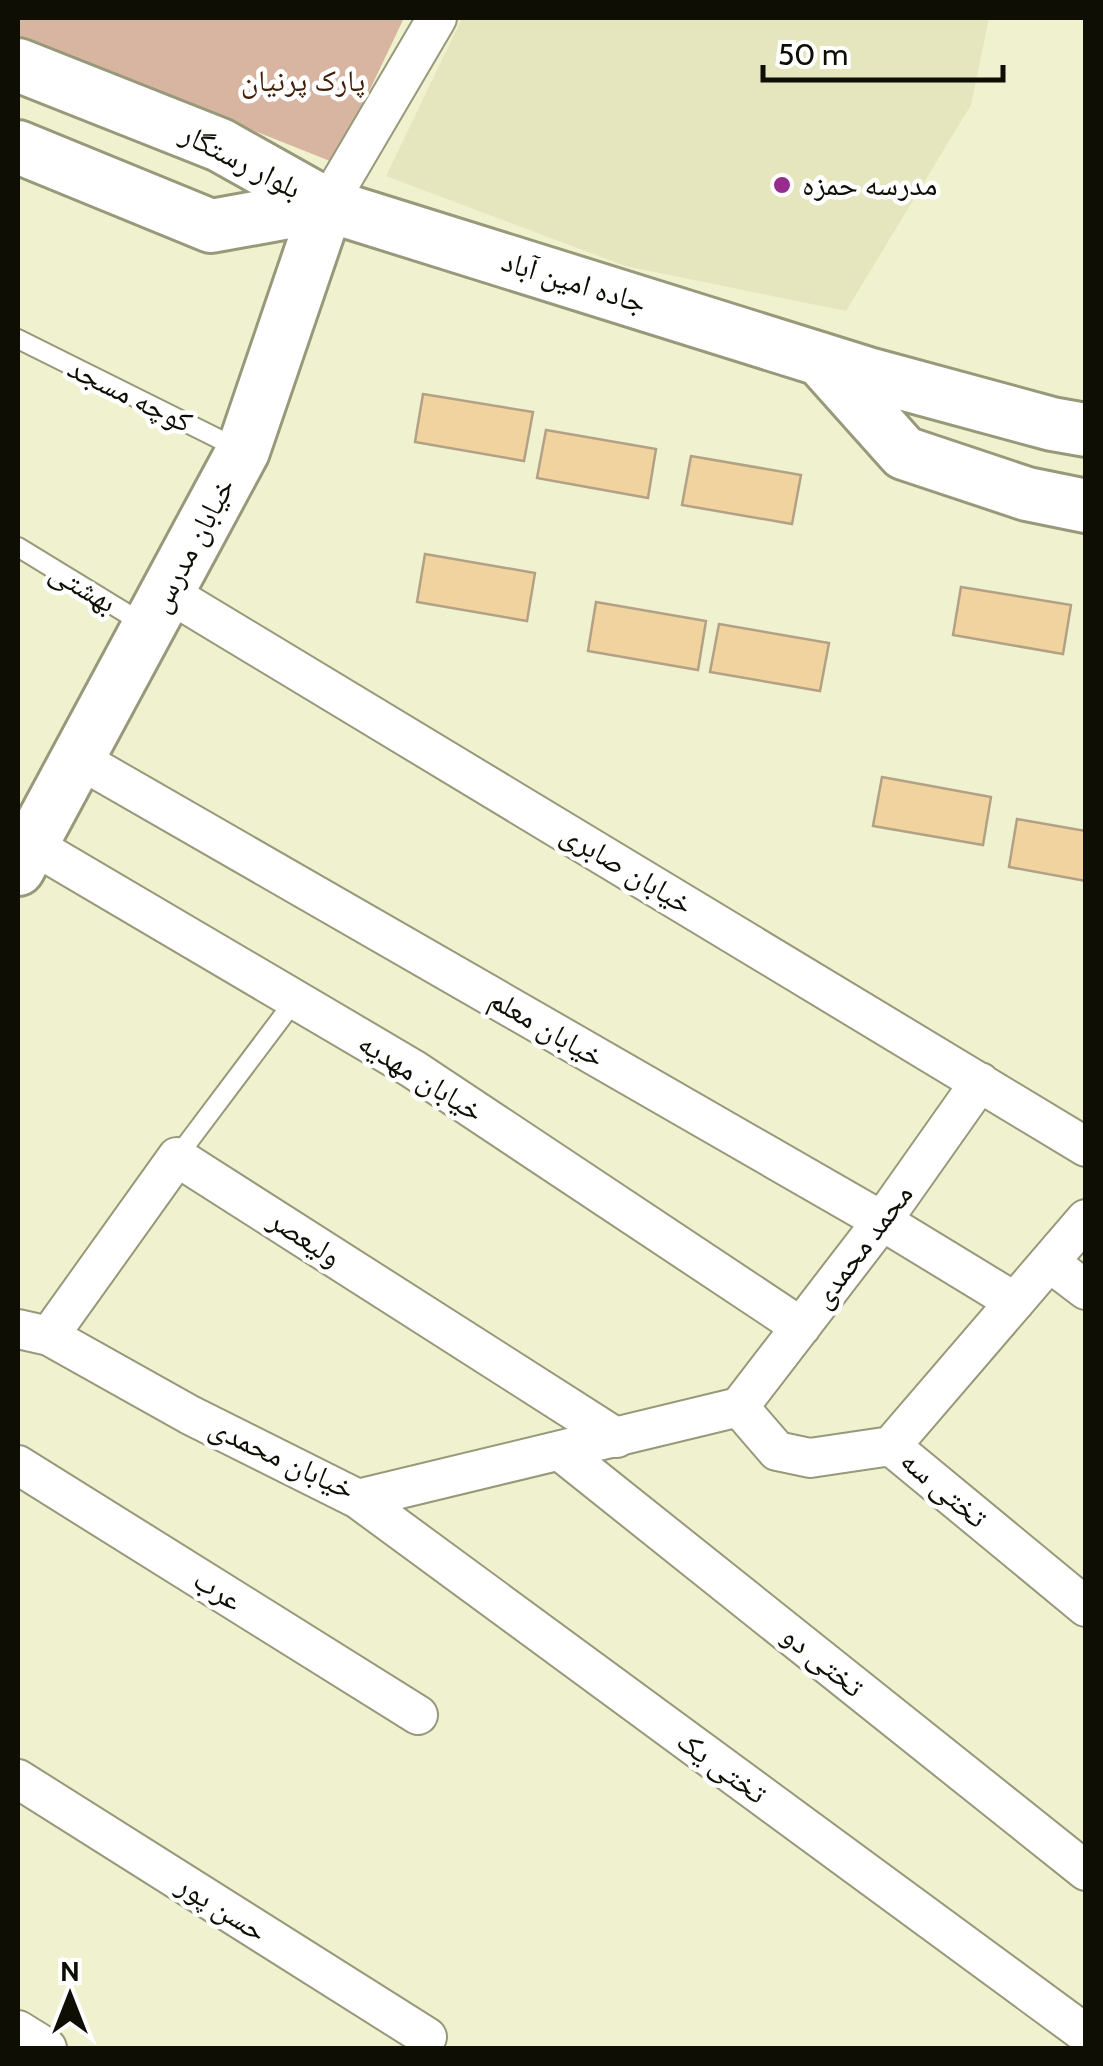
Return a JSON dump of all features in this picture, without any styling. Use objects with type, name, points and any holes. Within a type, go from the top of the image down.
[{"type":"main road","name":"بلوار رستگار","points":[[18,65],[220,145],[327,205]]},
{"type":"main road","name":"بلوار رستگار","points":[[18,147],[212,226],[327,205]]},
{"type":"main road","name":"جاده امین آباد","points":[[327,205],[820,359],[1086,430]]},
{"type":"main road","name":"خیابان مدرس","points":[[24,856],[243,451],[327,205]]},
{"type":"main road","points":[[820,359],[904,454],[1027,494],[1086,506]]},
{"type":"street","points":[[327,205],[430,21]]},
{"type":"street","name":"خیابان صابری","points":[[158,609],[980,1082],[1086,1147]]},
{"type":"street","name":"خیابان معلم","points":[[77,758],[882,1221],[1014,1302]]},
{"type":"street","name":"خیابان مهدیه","points":[[24,856],[294,1000],[413,1070],[801,1327]]},
{"type":"street","name":"محمد محمدی","points":[[738,1407],[882,1221],[980,1082]]},
{"type":"street","points":[[34,1333],[178,1157]]},
{"type":"street","name":"ولیعصر","points":[[178,1157],[617,1438]]},
{"type":"street","points":[[891,1446],[1086,1219]]},
{"type":"street","points":[[1049,1262],[1086,1290]]},
{"type":"street","name":"خیابان محمدی","points":[[34,1333],[358,1499],[738,1407]]},
{"type":"street","name":"تختی سه","points":[[738,1407],[777,1452],[810,1458],[891,1446],[1086,1606]]},
{"type":"street","name":"تختی دو","points":[[560,1452],[1086,1870]]},
{"type":"street","name":"عرب","points":[[18,1465],[418,1715]]},
{"type":"street","name":"تختی یک","points":[[358,1499],[1086,2034]]},
{"type":"street","name":"حسن پور","points":[[18,1780],[427,2037]]},
{"type":"street","points":[[18,2030],[47,2048]]},
{"type":"lane","name":"کوچه مسجد","points":[[18,339],[243,451]]},
{"type":"lane","name":"بهشتی","points":[[18,547],[158,609]]},
{"type":"lane","points":[[178,1157],[294,1000]]},
{"type":"shaded area","name":"مدرسه حمزه","points":[[462,18],[989,18],[971,105],[846,311],[625,266],[386,176]]},
{"type":"green space","name":"پارک پرنیان","points":[[18,18],[403,20],[335,163],[18,37]]},
{"type":"building","points":[[423,394],[533,412],[524,461],[415,442]]},
{"type":"building","points":[[546,430],[656,449],[648,498],[537,478]]},
{"type":"building","points":[[691,456],[801,475],[792,524],[682,505]]},
{"type":"building","points":[[425,554],[535,573],[527,621],[417,602]]},
{"type":"building","points":[[961,587],[1071,605],[1063,654],[953,635]]},
{"type":"building","points":[[596,602],[706,621],[698,670],[588,651]]},
{"type":"building","points":[[719,624],[829,643],[820,691],[710,672]]},
{"type":"building","points":[[882,777],[991,797],[983,845],[873,826]]},
{"type":"building","points":[[1017,819],[1086,831],[1086,881],[1009,867]]},
{"type":"place","name":"مدرسه حمزه","points":[[782,185]]}]
